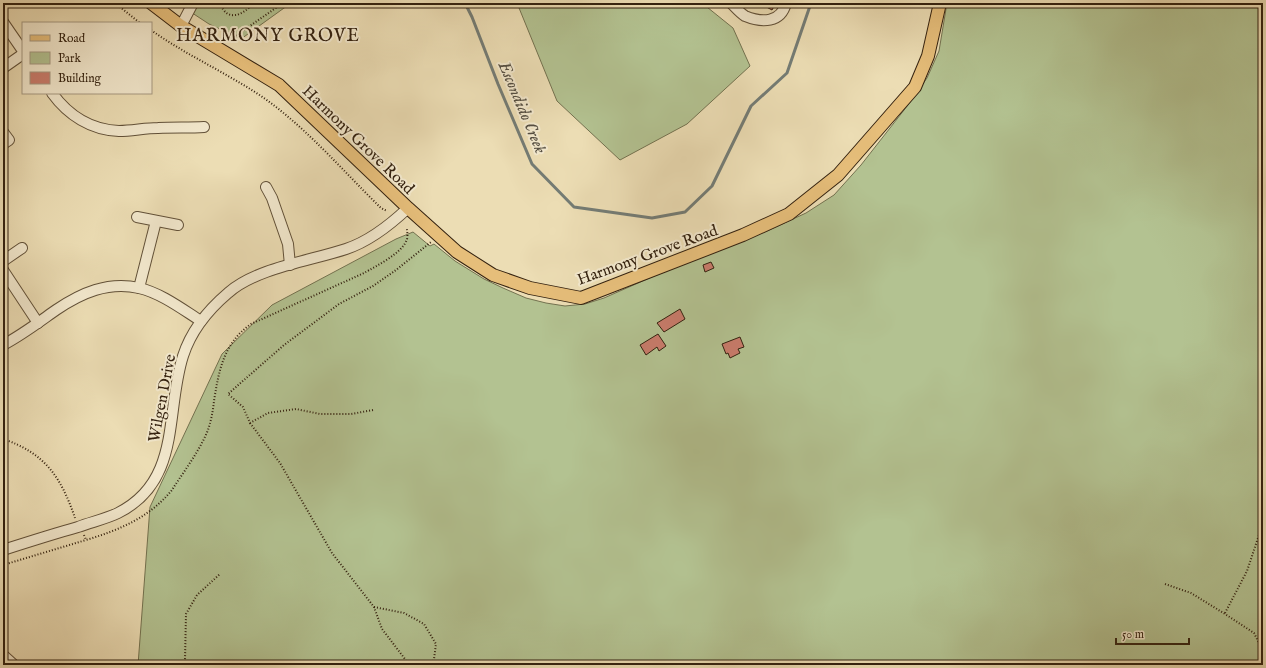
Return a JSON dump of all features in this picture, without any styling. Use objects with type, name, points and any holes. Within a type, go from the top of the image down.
[{"type":"main road","name":"Harmony Grove Road","points":[[151,3],[181,26],[279,85],[408,208],[457,252],[493,275],[530,288],[581,298],[743,235],[789,214],[838,175],[915,87],[928,56],[940,3]]},
{"type":"street","points":[[181,26],[192,3]]},
{"type":"street","points":[[731,3],[744,15],[760,20],[775,19],[784,11],[786,3]]},
{"type":"street","points":[[3,22],[22,50]]},
{"type":"street","points":[[3,68],[22,55]]},
{"type":"street","points":[[53,94],[62,105],[77,118],[86,123],[108,130],[123,131],[158,128],[204,127]]},
{"type":"street","points":[[3,132],[9,140],[3,144]]},
{"type":"street","points":[[266,187],[272,198],[288,244],[290,265]]},
{"type":"street","name":"Wilgen Drive","points":[[3,550],[118,513],[135,502],[148,490],[157,476],[164,459],[182,357],[189,340],[200,321],[235,287],[253,278],[290,265],[354,246],[375,236],[394,222],[408,208]]},
{"type":"street","points":[[137,217],[178,225]]},
{"type":"street","points":[[140,288],[156,221]]},
{"type":"street","points":[[3,261],[22,248]]},
{"type":"street","points":[[3,270],[38,323]]},
{"type":"street","points":[[3,345],[71,300],[86,292],[111,287],[140,288],[175,304],[200,321]]},
{"type":"street","points":[[4,656],[14,665]]},
{"type":"path","points":[[115,3],[139,22]]},
{"type":"path","points":[[220,3],[226,13],[235,15],[239,15],[246,11],[254,3]]},
{"type":"path","points":[[231,39],[284,3]]},
{"type":"path","points":[[152,31],[254,92],[290,118],[381,208],[387,211]]},
{"type":"path","points":[[3,565],[112,532],[131,524],[154,507],[172,490],[197,451],[208,429],[222,361],[242,330],[251,324],[377,266],[398,251],[405,243],[408,236],[407,229]]},
{"type":"path","points":[[408,665],[405,658],[382,629],[374,607],[332,553],[280,463],[250,423],[243,407],[228,394],[284,345],[338,304],[373,286],[439,236]]},
{"type":"path","points":[[250,423],[268,413],[296,410],[320,414],[351,414],[373,410]]},
{"type":"path","points":[[3,439],[30,450],[47,465],[65,491],[76,519]]},
{"type":"path","points":[[1225,614],[1247,571],[1263,524]]},
{"type":"path","points":[[83,533],[86,540]]},
{"type":"path","points":[[184,665],[186,614],[197,595],[220,574]]},
{"type":"path","points":[[1165,584],[1191,593],[1254,633],[1260,646],[1262,665]]},
{"type":"path","points":[[374,607],[404,613],[424,624],[436,644],[432,665]]},
{"type":"green space","points":[[177,3],[291,3],[241,39],[209,24]]},
{"type":"green space","points":[[517,3],[702,3],[733,28],[750,66],[687,124],[620,160],[557,101]]},
{"type":"green space","points":[[947,3],[1263,3],[1263,665],[138,665],[150,507],[222,354],[272,305],[396,239],[413,232],[430,246],[434,244],[455,261],[484,279],[526,298],[565,306],[585,304],[604,298],[654,276],[767,231],[806,213],[834,195],[861,165],[927,78],[939,51]]},
{"type":"building","points":[[759,3],[776,3],[772,10]]},
{"type":"building","points":[[711,262],[714,268],[705,272],[703,265]]},
{"type":"building","points":[[680,309],[685,319],[664,332],[657,323]]},
{"type":"building","points":[[658,334],[666,346],[659,351],[657,347],[646,355],[640,345]]},
{"type":"building","points":[[740,337],[744,347],[738,349],[740,353],[730,358],[728,353],[726,354],[722,344]]},
{"type":"waterway","name":"Escondido Creek","points":[[465,3],[532,164],[574,207],[652,218],[685,212],[712,186],[751,106],[787,73],[811,3]]},
{"type":"district","name":"HARMONY GROVE","points":[[268,35]]}]
